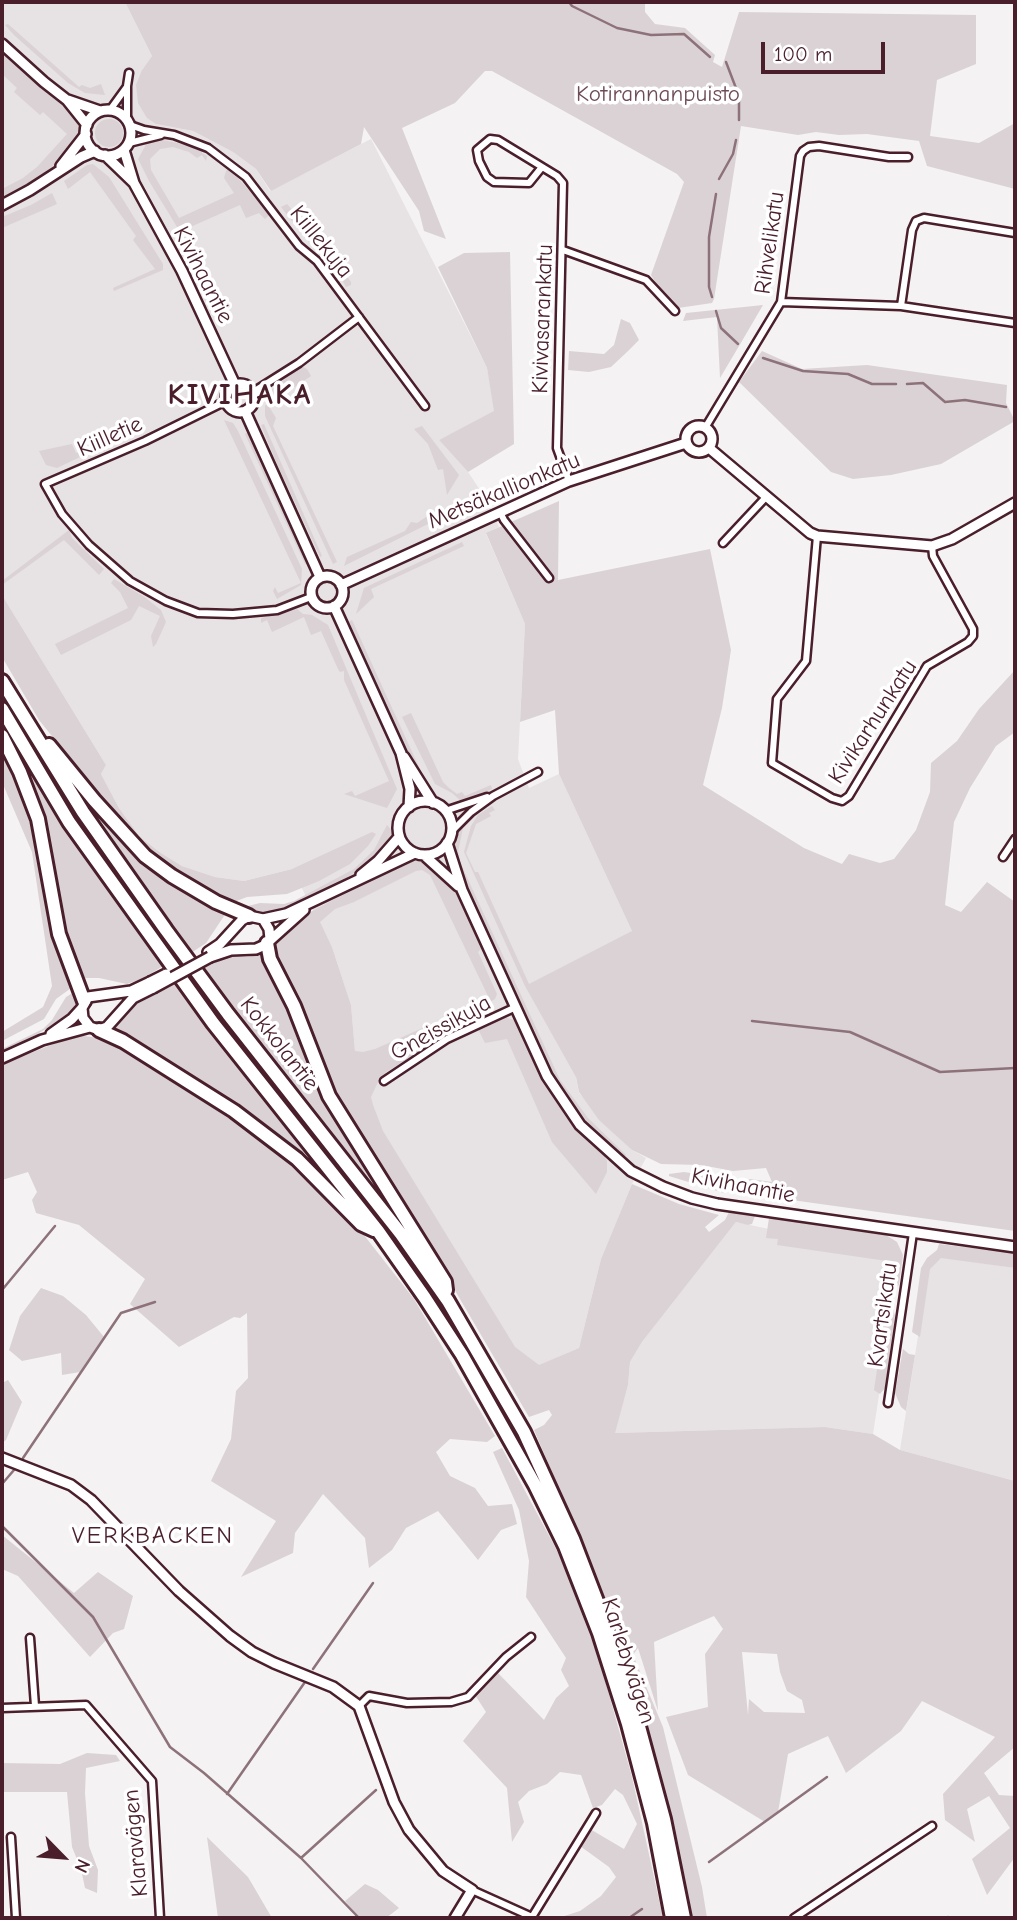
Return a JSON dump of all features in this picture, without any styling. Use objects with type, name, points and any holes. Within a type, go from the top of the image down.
[{"type":"highway","name":"Kokkolantie","points":[[2,681],[83,812],[166,930],[228,1014],[401,1234],[448,1301],[524,1432]]},
{"type":"highway","points":[[12,698],[94,800],[145,856],[183,883],[248,916]]},
{"type":"highway","name":"Kokkolantie","points":[[2,709],[69,822],[213,1023],[378,1231],[462,1355],[504,1430]]},
{"type":"highway","points":[[2,736],[20,772],[38,819],[59,934],[77,976],[83,1005]]},
{"type":"highway","points":[[268,941],[270,959],[290,997],[329,1096],[444,1282],[448,1301]]},
{"type":"highway","points":[[94,1028],[123,1041],[246,1119],[297,1159],[361,1224],[378,1231]]},
{"type":"highway","name":"Karlebyvägen","points":[[504,1430],[565,1546],[598,1633],[628,1724],[650,1810],[672,1918]]},
{"type":"highway","name":"Karlebyvägen","points":[[524,1432],[573,1539],[608,1630],[637,1719],[664,1819],[684,1918]]},
{"type":"main road","points":[[2,44],[67,100],[86,130],[90,147],[105,155],[112,155],[126,147],[131,134],[128,122],[122,114],[67,100]]},
{"type":"main road","points":[[57,172],[95,114],[105,111]]},
{"type":"main road","name":"Kivihaantie","points":[[126,147],[134,183],[182,271],[235,385]]},
{"type":"main road","points":[[2,205],[95,151]]},
{"type":"main road","name":"Kivihaantie","points":[[105,155],[134,183]]},
{"type":"main road","points":[[235,385],[247,386],[253,392],[252,405],[245,411],[232,409],[226,401],[227,393],[235,385]]},
{"type":"main road","points":[[245,411],[320,577]]},
{"type":"main road","points":[[692,428],[705,428],[712,437],[709,448],[698,453],[690,450],[686,443],[686,434],[692,428]]},
{"type":"main road","name":"Metsäkallionkatu","points":[[341,584],[569,481],[686,443]]},
{"type":"main road","points":[[709,448],[817,537],[932,546],[952,539],[1014,507]]},
{"type":"main road","points":[[330,576],[341,584],[342,594],[334,606],[318,606],[311,597],[313,583],[320,577],[330,576]]},
{"type":"main road","points":[[209,955],[242,919],[248,916],[263,919],[286,914],[354,881],[419,854],[437,852],[447,844],[451,832],[449,817],[433,803],[401,753],[334,606]]},
{"type":"main road","points":[[401,753],[410,789],[409,807]]},
{"type":"main road","points":[[419,854],[408,849],[399,837],[399,821],[409,807],[416,803],[433,803]]},
{"type":"main road","points":[[354,881],[378,861],[399,837]]},
{"type":"main road","name":"Kivihaantie","points":[[447,844],[462,890],[547,1076],[580,1125],[631,1171],[663,1187],[716,1204],[1015,1247]]},
{"type":"main road","name":"Kivihaantie","points":[[419,854],[443,870],[462,890]]},
{"type":"main road","points":[[42,1040],[112,1023],[133,998],[152,985],[209,955],[231,950],[256,949],[318,899]]},
{"type":"main road","points":[[263,919],[269,929],[268,941]]},
{"type":"main road","points":[[2,1058],[42,1040],[72,1019],[93,996],[152,985]]},
{"type":"main road","points":[[83,1005],[83,1018],[94,1028]]},
{"type":"main road","points":[[2,1458],[71,1485],[91,1500],[179,1591],[230,1636],[252,1652],[340,1691],[359,1706],[394,1802],[409,1830],[443,1871],[472,1890],[455,1918]]},
{"type":"street","points":[[128,122],[129,74]]},
{"type":"street","points":[[105,111],[127,86]]},
{"type":"street","name":"Kiillekuja","points":[[128,122],[208,148],[247,177],[299,246],[317,261],[425,406]]},
{"type":"street","points":[[126,147],[163,134]]},
{"type":"street","name":"Kivivasarankatu","points":[[542,167],[529,183],[494,182],[487,177],[477,150],[490,139],[498,140],[557,176],[563,183],[557,448],[569,481]]},
{"type":"street","name":"Rihvelikatu","points":[[705,428],[781,302],[800,156],[803,151],[809,147],[820,146],[889,157],[908,157]]},
{"type":"street","points":[[901,306],[912,230],[916,221],[924,218],[1015,233]]},
{"type":"street","points":[[563,250],[646,280],[675,311]]},
{"type":"street","points":[[781,302],[901,306],[1015,323]]},
{"type":"street","points":[[253,392],[299,363],[359,317]]},
{"type":"street","name":"Kiilletie","points":[[226,401],[145,441],[45,484],[62,514],[89,545],[130,581],[180,607],[198,613],[233,614],[277,610],[311,597]]},
{"type":"street","points":[[723,543],[767,496]]},
{"type":"street","points":[[500,512],[548,578]]},
{"type":"street","name":"Kivikarhunkatu","points":[[817,537],[806,661],[777,699],[772,763],[832,798],[842,801],[849,796],[927,666],[968,642],[972,636],[973,629],[933,556],[932,546]]},
{"type":"street","points":[[451,832],[471,812],[493,796],[538,772]]},
{"type":"street","points":[[445,811],[493,796]]},
{"type":"street","points":[[1003,857],[1015,839]]},
{"type":"street","name":"Gneissikuja","points":[[384,1081],[447,1039],[516,1007]]},
{"type":"street","name":"Kvartsikatu","points":[[888,1403],[913,1233]]},
{"type":"street","points":[[359,1706],[369,1696],[407,1703],[451,1702],[468,1697],[506,1657],[531,1637]]},
{"type":"street","points":[[30,1638],[35,1706]]},
{"type":"street","name":"Klaravägen","points":[[2,1708],[86,1705],[152,1780],[160,1918]]},
{"type":"street","points":[[472,1890],[532,1917],[596,1813]]},
{"type":"street","points":[[794,1918],[932,1826]]},
{"type":"street","points":[[11,1837],[16,1918]]},
{"type":"shaded area","points":[[2,2],[125,2],[152,56],[142,70],[156,124],[193,131],[233,152],[256,169],[270,191],[371,139],[487,368],[495,412],[439,440],[468,472],[488,502],[499,527],[486,534],[525,624],[518,759],[529,788],[559,774],[632,931],[576,1078],[579,1093],[632,1150],[646,1158],[632,1184],[601,1259],[579,1348],[524,1372],[360,1107],[351,1005],[332,947],[292,869],[244,881],[215,877],[182,866],[140,837],[119,808],[101,774],[106,765],[2,595]]},
{"type":"shaded area","points":[[736,1222],[900,1257],[873,1434],[825,1427],[614,1433],[628,1385],[630,1362],[642,1342]]},
{"type":"shaded area","points":[[942,1257],[1015,1268],[1015,1481],[900,1450],[929,1267]]},
{"type":"green space","name":"Kotirannanpuisto","points":[[125,2],[645,2],[645,12],[655,24],[685,28],[715,55],[713,62],[722,67],[739,12],[976,15],[976,64],[937,80],[930,136],[979,143],[1015,123],[1015,189],[927,166],[919,141],[867,134],[816,132],[798,135],[741,126],[714,299],[712,303],[678,308],[669,304],[651,275],[684,182],[677,174],[492,71],[485,71],[455,103],[402,128],[446,239],[424,231],[419,211],[364,127],[361,144],[271,191],[256,169],[233,152],[193,131],[156,124],[147,118],[138,103],[136,85],[152,56]]},
{"type":"green space","points":[[8,24],[79,87],[82,85],[90,88],[101,84],[105,95],[85,93],[68,83],[14,35],[5,25]]},
{"type":"green space","points":[[2,50],[81,123],[79,137],[64,157],[28,186],[2,198],[2,189],[37,167],[67,134],[43,112],[40,115],[14,92],[17,88],[2,74]]},
{"type":"green space","points":[[109,119],[119,123],[123,133],[119,143],[109,147],[99,143],[95,133],[99,123]]},
{"type":"green space","points":[[163,140],[187,145],[207,156],[206,161],[202,155],[197,158],[189,152],[173,147],[160,149],[150,159],[151,170],[179,218],[234,193],[224,178],[229,168],[270,214],[265,219],[259,213],[246,218],[240,205],[188,228],[188,238],[185,240],[138,159],[148,141]]},
{"type":"green space","points":[[93,164],[109,177],[163,264],[163,270],[114,291],[113,288],[155,269],[133,240],[136,236],[90,172],[68,189],[64,181],[87,165]]},
{"type":"green space","points":[[52,193],[57,204],[2,228],[2,217]]},
{"type":"green space","points":[[287,204],[324,246],[346,266],[342,270],[351,285],[346,287],[323,254],[306,239],[281,207]]},
{"type":"green space","points":[[510,252],[514,444],[468,472],[439,440],[494,411],[487,368],[438,267],[464,253]]},
{"type":"green space","points":[[763,305],[720,378],[717,317],[683,321],[686,313]]},
{"type":"green space","points":[[621,319],[630,323],[639,340],[627,352],[611,367],[589,372],[568,370],[569,351],[604,354],[614,345]]},
{"type":"green space","points":[[762,351],[802,369],[867,365],[1007,385],[1006,403],[1015,421],[941,464],[891,475],[853,479],[831,472],[739,382]]},
{"type":"green space","points":[[301,366],[307,369],[311,376],[268,405],[276,418],[273,426],[337,562],[333,564],[265,416],[265,406],[273,394],[271,390]]},
{"type":"green space","points":[[224,420],[233,423],[238,431],[302,569],[301,585],[277,599],[273,591],[275,587],[278,593],[301,583]]},
{"type":"green space","points":[[264,424],[322,556],[320,557],[277,464],[261,425]]},
{"type":"green space","points":[[422,426],[459,475],[447,495],[443,469],[438,470],[428,444],[414,429]]},
{"type":"green space","points":[[248,432],[300,545],[306,564],[245,434]]},
{"type":"green space","points":[[118,435],[120,438],[57,468],[46,465],[39,451],[72,444],[76,453]]},
{"type":"green space","points":[[559,501],[558,580],[710,549],[731,650],[722,708],[703,785],[804,848],[842,864],[849,854],[880,863],[894,859],[916,830],[930,792],[931,763],[957,741],[979,709],[1015,670],[1015,732],[996,746],[970,788],[954,822],[945,905],[961,912],[987,882],[1015,902],[1015,1231],[734,1192],[750,1179],[772,1182],[766,1168],[733,1171],[701,1165],[661,1164],[632,1150],[599,1120],[579,1092],[576,1077],[525,986],[464,852],[471,826],[478,815],[492,806],[495,810],[489,813],[491,816],[476,824],[466,853],[475,872],[478,872],[529,984],[632,931],[559,774],[555,710],[520,722],[525,624],[486,533]]},
{"type":"green space","points":[[426,517],[434,521],[344,566],[347,557],[405,531],[411,522],[417,523]]},
{"type":"green space","points":[[69,530],[72,538],[104,569],[99,575],[64,540],[2,585],[2,581]]},
{"type":"green space","points":[[462,542],[464,546],[371,589],[374,597],[356,614],[364,588]]},
{"type":"green space","points":[[114,579],[161,610],[166,622],[156,644],[153,647],[151,636],[160,616],[139,606],[131,620],[61,655],[55,644],[128,608],[120,592],[111,583]]},
{"type":"green space","points":[[2,595],[106,765],[101,774],[119,808],[140,837],[161,853],[182,866],[215,877],[244,881],[292,869],[372,832],[376,834],[350,864],[287,894],[247,897],[234,902],[181,874],[155,856],[122,823],[39,720],[2,657]]},
{"type":"green space","points":[[297,609],[328,625],[397,789],[387,808],[344,794],[352,791],[355,796],[389,781],[344,680],[344,671],[340,672],[338,669],[321,631],[311,635],[304,617],[272,632],[267,620],[261,623],[261,618]]},
{"type":"green space","points":[[352,620],[423,776],[421,777],[348,622]]},
{"type":"green space","points":[[411,713],[443,782],[449,788],[457,794],[462,792],[465,796],[491,785],[492,789],[462,802],[435,784],[402,717]]},
{"type":"green space","points":[[13,746],[163,966],[142,979],[127,984],[85,978],[64,933]]},
{"type":"green space","points":[[2,749],[41,854],[51,925],[59,953],[74,986],[56,999],[44,1019],[2,1041],[2,1032],[43,1007],[52,986],[32,852],[2,782]]},
{"type":"green space","points":[[85,798],[213,907],[226,913],[206,943],[191,953]]},
{"type":"green space","points":[[464,823],[458,852],[460,862],[560,1080],[588,1118],[626,1155],[623,1158],[591,1129],[557,1082],[453,854],[453,840]]},
{"type":"green space","points":[[387,825],[393,832],[388,846],[376,859],[340,882],[278,913],[266,915],[244,907],[294,901],[354,869],[374,850]]},
{"type":"green space","points":[[420,859],[440,872],[457,892],[482,948],[478,952],[497,994],[495,999],[481,1008],[478,1002],[488,996],[430,875],[422,870],[335,909],[320,922],[332,947],[351,1005],[355,1051],[375,1049],[425,1027],[427,1035],[437,1041],[386,1072],[371,1097],[373,1105],[383,1131],[515,1347],[539,1365],[579,1348],[601,1259],[632,1184],[679,1204],[719,1215],[705,1227],[709,1232],[725,1220],[729,1212],[755,1216],[752,1224],[736,1222],[642,1342],[630,1362],[628,1385],[615,1433],[825,1427],[873,1434],[900,1450],[1015,1481],[1015,1747],[984,1773],[999,1795],[1015,1796],[1015,1857],[987,1895],[972,1859],[1010,1828],[989,1796],[967,1809],[975,1842],[945,1820],[943,1794],[995,1737],[922,1701],[901,1731],[846,1773],[828,1736],[788,1754],[778,1812],[765,1822],[688,1775],[666,1717],[708,1707],[705,1654],[723,1629],[714,1616],[654,1642],[658,1711],[638,1648],[633,1655],[663,1727],[702,1887],[707,1918],[689,1918],[672,1831],[637,1696],[590,1561],[534,1430],[544,1425],[552,1415],[549,1410],[529,1417],[436,1258],[346,1120],[325,1074],[300,1001],[275,958],[274,946],[281,935],[312,911],[410,860]],"holes":[[[742,1652],[777,1654],[787,1691],[802,1700],[805,1713],[764,1712],[749,1699],[748,1715]]]},
{"type":"green space","points":[[263,954],[291,1008],[319,1086],[407,1229],[201,969],[232,955],[247,957]]},
{"type":"green space","points":[[175,981],[331,1184],[291,1147],[222,1097],[115,1029],[129,1009],[147,995]]},
{"type":"green space","points":[[76,991],[76,1005],[64,1018],[2,1052],[2,1049],[43,1029],[66,997]]},
{"type":"green space","points":[[505,1017],[514,1020],[519,1027],[550,1091],[575,1127],[607,1161],[607,1172],[596,1194],[552,1142],[507,1039],[485,1043],[478,1029]]},
{"type":"green space","points":[[77,1035],[106,1039],[126,1048],[239,1119],[283,1153],[360,1230],[414,1299],[495,1436],[487,1442],[450,1439],[436,1452],[450,1476],[475,1488],[488,1506],[512,1504],[517,1524],[501,1530],[478,1560],[438,1511],[406,1528],[392,1550],[369,1568],[365,1538],[323,1494],[295,1533],[293,1553],[241,1577],[276,1521],[211,1481],[231,1439],[236,1391],[248,1378],[247,1313],[240,1318],[234,1317],[179,1347],[130,1304],[145,1279],[79,1225],[36,1213],[32,1200],[37,1192],[28,1172],[2,1180],[2,1064]]},
{"type":"green space","points":[[684,1172],[724,1178],[728,1184],[724,1193],[669,1176]]},
{"type":"green space","points":[[769,1218],[886,1235],[897,1242],[903,1255],[899,1285],[890,1291],[883,1290],[887,1261],[777,1245],[778,1239],[766,1238]]},
{"type":"green space","points":[[939,1244],[1015,1253],[1015,1268],[941,1258],[930,1269],[920,1337],[912,1332],[921,1268]]},
{"type":"green space","points":[[41,1288],[63,1296],[86,1315],[104,1337],[80,1372],[62,1375],[61,1353],[22,1361],[9,1350],[20,1316]]},
{"type":"green space","points":[[886,1310],[893,1311],[895,1315],[885,1388],[880,1394],[874,1390]]},
{"type":"green space","points":[[903,1349],[915,1355],[906,1411],[901,1407],[895,1393]]},
{"type":"green space","points":[[8,1380],[22,1402],[6,1440],[2,1443],[2,1383]]},
{"type":"green space","points":[[502,1448],[561,1558],[600,1662],[632,1777],[663,1918],[558,1918],[580,1911],[601,1896],[616,1877],[609,1867],[580,1846],[590,1829],[624,1849],[637,1824],[623,1795],[615,1789],[602,1805],[593,1808],[581,1775],[560,1772],[547,1784],[529,1791],[518,1802],[524,1822],[512,1842],[507,1788],[463,1741],[486,1712],[475,1695],[496,1671],[544,1720],[556,1698],[569,1686],[561,1670],[566,1658],[526,1597],[529,1561],[519,1510],[493,1452]]},
{"type":"green space","points":[[2,1535],[74,1593],[98,1572],[133,1596],[124,1629],[113,1633],[90,1657],[18,1576],[2,1569]]},
{"type":"green space","points":[[87,1753],[116,1755],[120,1761],[86,1768],[89,1846],[98,1870],[97,1893],[85,1888],[72,1847],[67,1792],[2,1792],[2,1763],[60,1764]]},
{"type":"green space","points":[[207,1837],[248,1877],[272,1918],[218,1918]]},
{"type":"green space","points":[[365,1884],[378,1890],[399,1908],[386,1918],[358,1918],[345,1901]]},
{"type":"waterway","points":[[569,2],[617,28],[651,35],[684,34],[710,57]]},
{"type":"waterway","points":[[726,62],[739,96],[739,120]]},
{"type":"waterway","points":[[719,179],[733,154],[736,140]]},
{"type":"waterway","points":[[712,297],[709,287],[709,237],[716,194]]},
{"type":"waterway","points":[[716,311],[721,328],[738,344]]},
{"type":"waterway","points":[[763,358],[803,371],[848,374],[872,384],[896,384]]},
{"type":"waterway","points":[[907,384],[923,383],[945,402],[965,400],[1006,407]]},
{"type":"waterway","points":[[752,1021],[850,1032],[940,1072],[1015,1068]]},
{"type":"waterway","points":[[2,1290],[55,1226]]},
{"type":"waterway","points":[[23,1458],[121,1313],[155,1302]]},
{"type":"waterway","points":[[2,1484],[14,1470]]},
{"type":"waterway","points":[[2,1526],[93,1617],[170,1747],[204,1773],[301,1858],[359,1918]]},
{"type":"waterway","points":[[313,1669],[373,1583]]},
{"type":"waterway","points":[[227,1794],[305,1682]]},
{"type":"waterway","points":[[709,1862],[827,1777]]},
{"type":"waterway","points":[[301,1858],[376,1790]]},
{"type":"waterway","points":[[629,1918],[642,1909]]},
{"type":"district","name":"KIVIHAKA","points":[[240,396]]},
{"type":"district","name":"VERKBACKEN","points":[[153,1536]]}]
